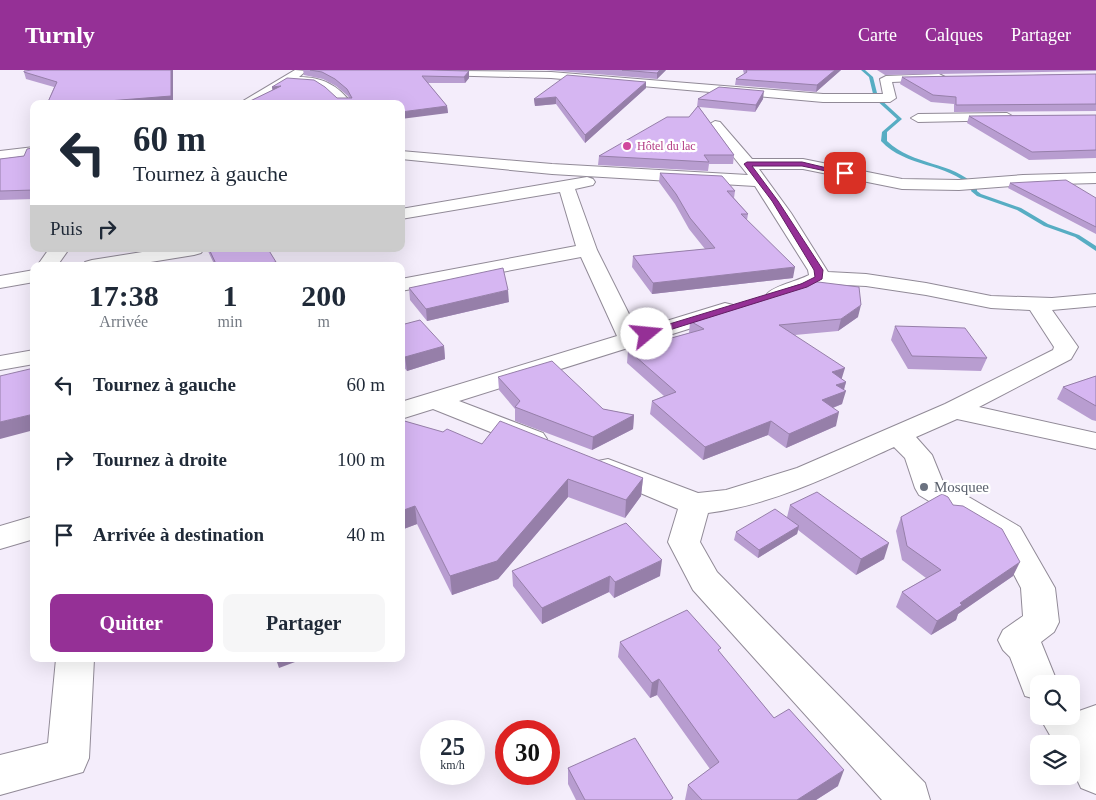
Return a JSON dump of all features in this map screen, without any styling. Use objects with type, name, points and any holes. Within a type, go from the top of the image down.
[{"type":"street","points":[[251,100],[302,70]]},
{"type":"street","points":[[366,70],[555,72],[823,98],[890,98],[886,79],[946,77]]},
{"type":"street","points":[[286,80],[322,78],[342,100]]},
{"type":"street","points":[[918,118],[1017,117]]},
{"type":"street","points":[[715,125],[775,201],[818,270],[819,278]]},
{"type":"street","points":[[0,155],[30,151]]},
{"type":"street","points":[[405,155],[552,169],[640,173],[753,173],[802,164],[902,184],[959,185],[1096,178]]},
{"type":"street","points":[[405,213],[640,173]]},
{"type":"street","points":[[566,185],[587,250],[630,339]]},
{"type":"street","points":[[405,284],[587,250]]},
{"type":"street","points":[[116,262],[176,252]]},
{"type":"street","points":[[0,282],[30,277]]},
{"type":"street","points":[[405,410],[804,286],[819,278],[866,280],[926,289],[991,302],[1037,304],[1096,300]]},
{"type":"street","points":[[582,458],[695,504],[728,500],[807,475],[954,410],[1062,354],[1066,347],[1037,304]]},
{"type":"street","points":[[0,363],[30,358]]},
{"type":"street","points":[[435,401],[555,447]]},
{"type":"street","points":[[954,410],[1096,441]]},
{"type":"street","points":[[897,435],[918,455],[930,488],[1009,536],[1038,588],[1041,622],[1016,640],[1026,649],[1036,675]]},
{"type":"street","points":[[695,504],[684,542],[705,582],[909,798]]},
{"type":"street","points":[[0,538],[30,528]]},
{"type":"street","points":[[0,775],[68,758],[75,662]]},
{"type":"street","points":[[1075,725],[1096,774]]},
{"type":"building","points":[[171,70],[171,96],[121,100],[49,100],[57,82],[24,71]]},
{"type":"building","points":[[310,70],[469,71],[464,77],[422,76],[447,106],[405,111],[405,100],[252,100],[281,86],[272,87],[287,78],[314,80],[337,98],[352,98],[347,89],[335,79],[322,72]]},
{"type":"building","points":[[622,70],[660,70],[657,73]]},
{"type":"building","points":[[746,70],[835,70],[817,85],[736,79],[747,72]]},
{"type":"building","points":[[1096,74],[1096,104],[956,105],[956,97],[933,95],[902,77]]},
{"type":"building","points":[[567,75],[646,82],[585,135],[556,97],[534,99]]},
{"type":"building","points":[[719,87],[764,91],[756,105],[698,99]]},
{"type":"building","points":[[698,106],[734,155],[704,155],[709,162],[599,156],[667,117],[689,117]]},
{"type":"building","points":[[1096,115],[1096,150],[1032,152],[969,116]]},
{"type":"building","points":[[30,148],[30,190],[0,191],[0,159],[24,156],[27,149]]},
{"type":"building","points":[[660,173],[722,176],[735,191],[727,191],[748,214],[741,214],[795,267],[653,283],[633,256],[715,248],[690,218],[676,194]]},
{"type":"building","points":[[1066,180],[1096,198],[1096,227],[1010,183]]},
{"type":"building","points":[[210,252],[270,252],[276,262],[215,262]]},
{"type":"building","points":[[503,268],[508,290],[426,309],[409,288]]},
{"type":"building","points":[[810,281],[859,287],[861,305],[841,319],[779,325],[845,368],[832,372],[846,382],[836,385],[846,391],[822,400],[839,412],[789,434],[771,421],[705,447],[652,401],[676,392],[628,350],[704,329],[690,321]]},
{"type":"building","points":[[420,320],[444,346],[405,357],[405,324]]},
{"type":"building","points":[[895,326],[965,328],[987,358],[912,356]]},
{"type":"building","points":[[552,361],[603,409],[634,415],[593,437],[515,407],[520,401],[498,377]]},
{"type":"building","points":[[30,369],[30,415],[0,422],[0,376]]},
{"type":"building","points":[[1096,376],[1096,406],[1063,387]]},
{"type":"building","points":[[405,421],[443,432],[447,429],[482,444],[500,421],[643,478],[626,500],[568,479],[497,561],[450,576],[415,506],[405,510]]},
{"type":"building","points":[[817,492],[889,543],[861,559],[790,505]]},
{"type":"building","points":[[942,494],[948,497],[953,505],[963,506],[1002,529],[1020,562],[937,621],[902,592],[941,570],[907,546],[901,517]]},
{"type":"building","points":[[775,509],[799,526],[759,550],[736,532]]},
{"type":"building","points":[[626,523],[662,560],[615,582],[610,576],[542,608],[512,571]]},
{"type":"building","points":[[687,610],[721,648],[718,650],[774,718],[789,709],[844,770],[797,800],[702,800],[688,785],[719,762],[659,679],[652,683],[620,642]]},
{"type":"building","points":[[635,738],[673,798],[670,800],[585,800],[568,768]]},
{"type":"waterway","points":[[863,70],[871,77],[876,97],[900,119],[884,132],[884,141],[891,148],[909,158],[960,175],[975,188],[974,191],[979,195],[1019,209],[1046,225],[1077,236],[1096,249]]},
{"type":"place","name":"Hôtel du lac","points":[[627,146]]},
{"type":"place","name":"Mosquee","points":[[924,487]]},
{"type":"route","points":[[647,334],[804,286],[819,278],[818,270],[775,201],[747,164],[802,164],[845,173]]}]
